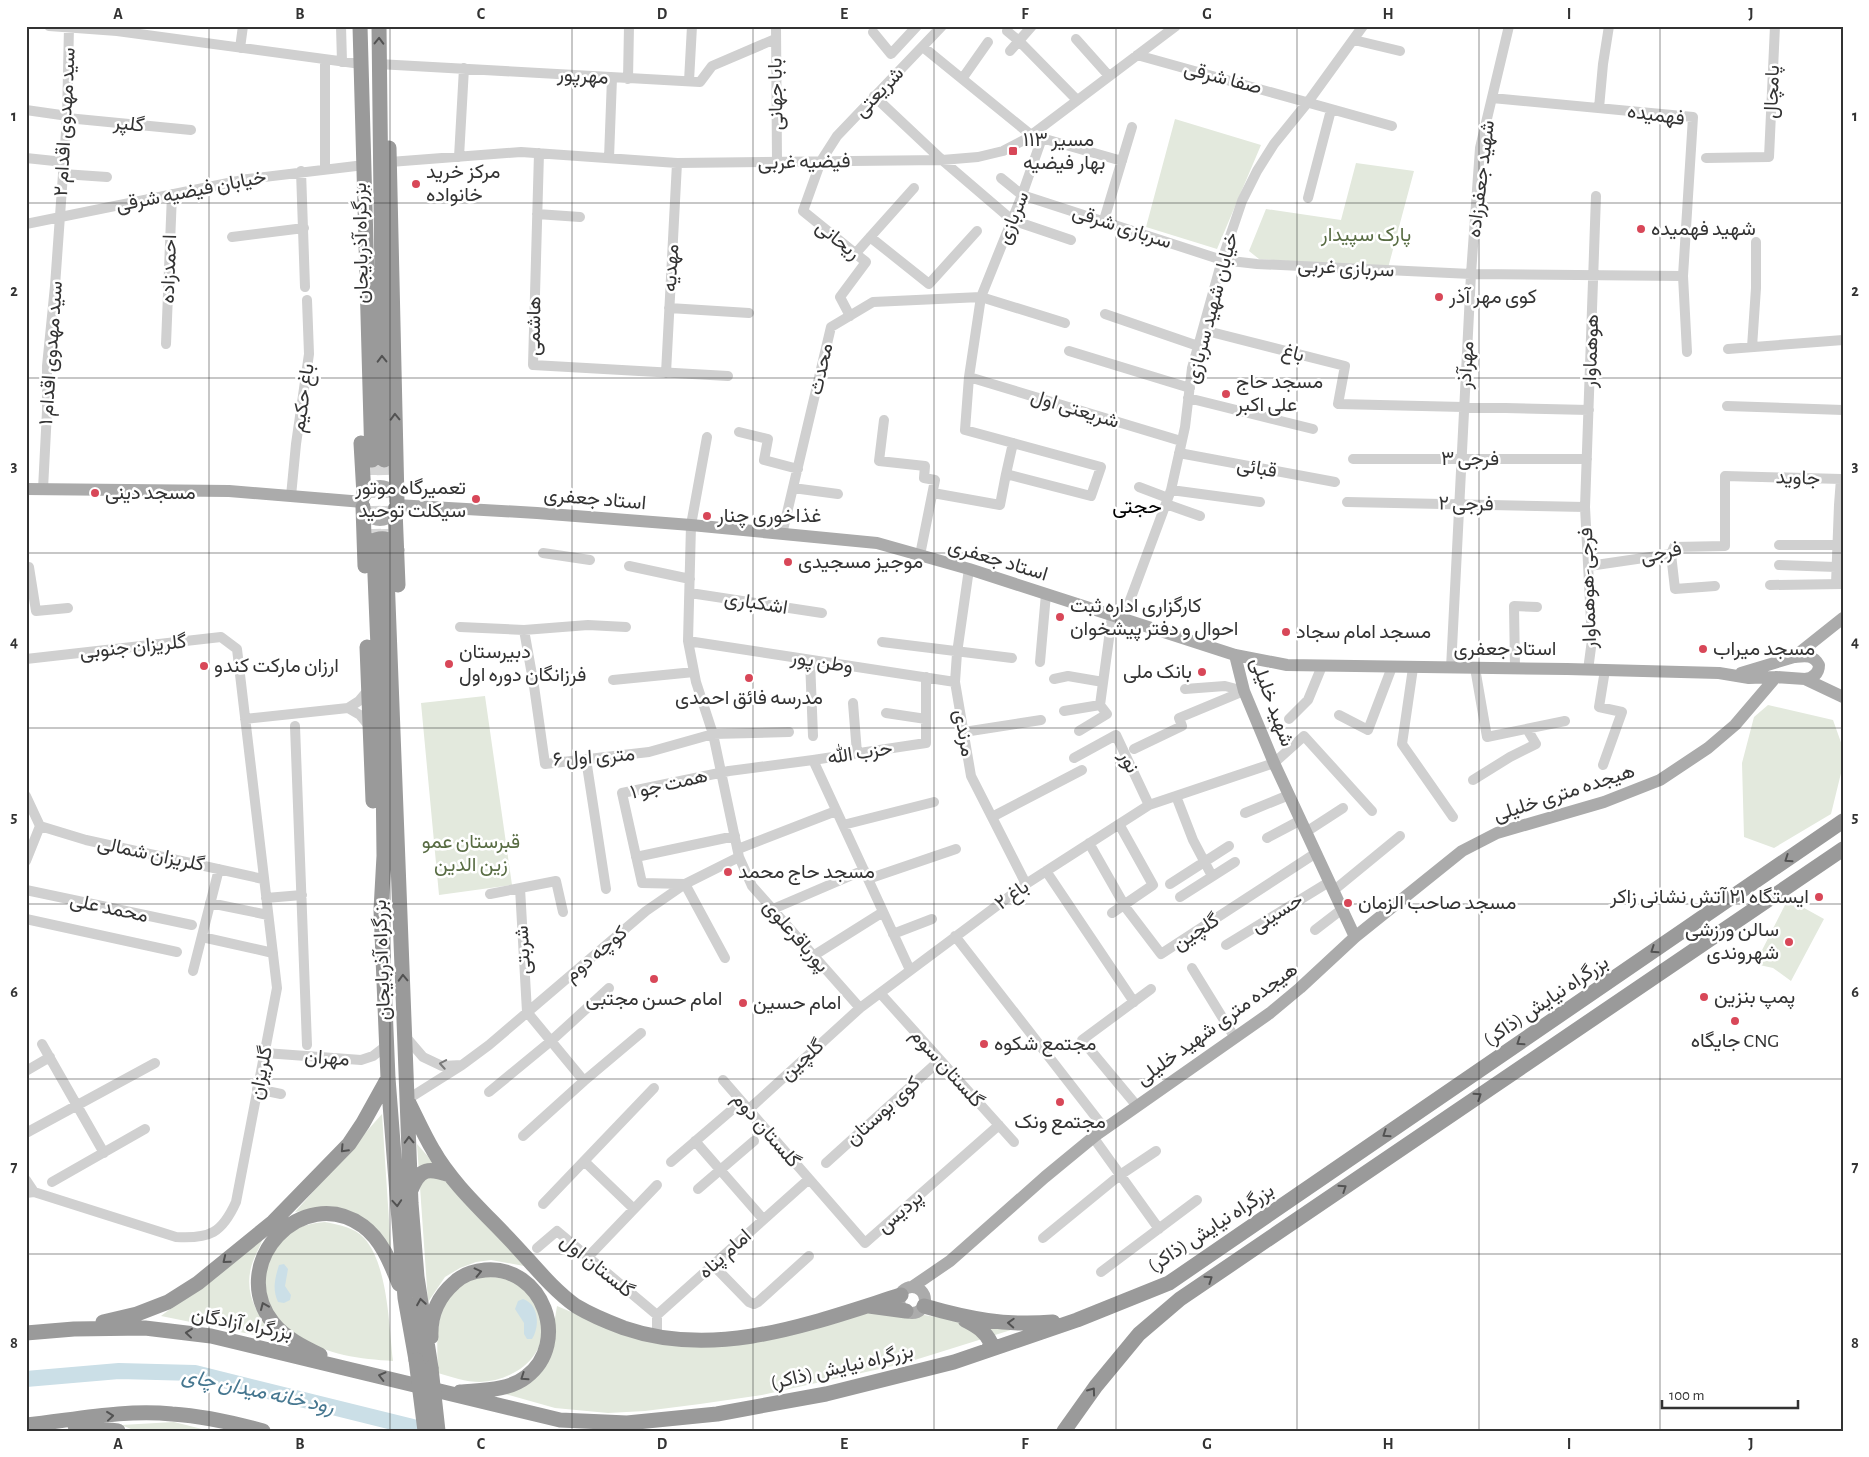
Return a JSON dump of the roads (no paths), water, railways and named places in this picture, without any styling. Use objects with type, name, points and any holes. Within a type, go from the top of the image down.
[{"type":"highway","name":"بزرگراه آذربایجان","points":[[360,26],[378,456]]},
{"type":"highway","name":"بزرگراه آذربایجان","points":[[378,456],[379,26]]},
{"type":"highway","points":[[362,90],[356,144],[356,166],[378,456],[396,505],[380,551],[368,689],[375,861],[381,910]]},
{"type":"highway","points":[[378,90],[389,142],[390,162],[378,456],[364,501],[380,551]]},
{"type":"highway","name":"بزرگراه آذربایجان","points":[[380,551],[384,856],[381,910],[386,1046],[405,1298],[416,1360],[425,1431]]},
{"type":"highway","name":"بزرگراه آذربایجان","points":[[380,551],[400,914],[410,1191],[417,1277],[431,1368]]},
{"type":"highway","name":"بزرگراه نیایش (ذاکر)","points":[[446,1393],[560,1420],[627,1423],[718,1414],[826,1394],[954,1362],[1077,1320],[1169,1283],[1843,821]]},
{"type":"highway","points":[[1811,844],[1822,842],[1843,827]]},
{"type":"highway","points":[[1824,862],[1828,853],[1843,842]]},
{"type":"highway","name":"بزرگراه نیایش (ذاکر)","points":[[1064,1431],[1096,1386],[1139,1334],[1180,1299],[1843,849]]},
{"type":"highway","points":[[74,1329],[137,1314],[168,1302],[198,1283],[273,1222],[349,1144],[364,1123],[388,1078]]},
{"type":"highway","points":[[408,1099],[433,1151],[450,1175],[555,1288],[576,1305],[604,1321],[640,1333],[677,1340],[718,1340],[762,1335],[811,1324],[906,1291]]},
{"type":"highway","points":[[410,1191],[415,1178],[425,1171],[438,1171],[450,1175]]},
{"type":"highway","points":[[342,1366],[296,1343],[273,1324],[262,1304],[258,1281],[262,1258],[275,1237],[293,1222],[316,1214],[342,1216],[364,1227],[378,1242],[391,1265],[405,1298]]},
{"type":"highway","points":[[438,1431],[431,1368],[430,1332],[435,1311],[443,1293],[457,1280],[475,1271],[496,1269],[516,1274],[532,1287],[543,1304],[548,1323],[548,1343],[540,1361],[526,1377],[507,1386],[446,1393]]},
{"type":"highway","points":[[923,1300],[960,1316],[981,1329],[991,1343],[988,1350]]},
{"type":"highway","points":[[865,1306],[906,1311]]},
{"type":"highway","points":[[960,1316],[999,1323],[1027,1324],[1077,1320]]},
{"type":"highway","name":"بزرگراه آزادگان","points":[[26,1334],[74,1329],[145,1328],[212,1336],[342,1366],[446,1393]]},
{"type":"highway","points":[[26,1424],[129,1414],[172,1413],[230,1422],[263,1431]]},
{"type":"highway","points":[[46,1423],[118,1431]]},
{"type":"main road","points":[[376,486],[383,486],[395,494],[396,505],[388,517],[378,519],[369,515],[364,501],[376,486]]},
{"type":"main road","points":[[26,489],[229,491],[364,501]]},
{"type":"main road","name":"استاد جعفری","points":[[396,505],[691,525],[877,543],[970,569],[1235,655],[1287,665],[1605,670],[1719,674],[1749,678],[1776,676],[1805,679],[1843,697]]},
{"type":"main road","points":[[1794,657],[1843,618]]},
{"type":"main road","name":"شهید خلیلی","points":[[1235,655],[1244,691],[1274,763]]},
{"type":"main road","points":[[1732,676],[1794,657],[1813,657],[1819,666],[1817,673],[1812,678],[1805,679]]},
{"type":"main road","name":"هیجده متری خلیلی","points":[[1355,937],[1462,851],[1497,833],[1604,802],[1660,780],[1708,748],[1735,725],[1776,676]]},
{"type":"main road","points":[[1274,763],[1355,937]]},
{"type":"main road","name":"هیجده متری شهید خلیلی","points":[[906,1291],[950,1261],[1093,1137],[1270,1013],[1355,937]]},
{"type":"main road","name":"هیجده متری شهید خلیلی","points":[[923,1300],[950,1261]]},
{"type":"main road","points":[[916,1288],[923,1300],[919,1311],[913,1313],[906,1311],[900,1304],[906,1291],[916,1288]]},
{"type":"street","points":[[49,26],[116,31],[361,64]]},
{"type":"street","points":[[240,48],[243,26]]},
{"type":"street","points":[[341,26],[342,62]]},
{"type":"street","points":[[628,79],[629,26]]},
{"type":"street","points":[[689,81],[692,26]]},
{"type":"street","name":"بابا جهانی","points":[[776,26],[777,162]]},
{"type":"street","points":[[873,32],[891,54],[917,26]]},
{"type":"street","name":"شریعتی","points":[[821,161],[837,136],[942,26]]},
{"type":"street","points":[[1010,51],[1032,26]]},
{"type":"street","name":"فیضیه غربی","points":[[390,162],[521,152],[677,163],[942,160],[978,157],[1003,152],[1031,134],[1176,26]]},
{"type":"street","name":"خیابان شهید سربازی","points":[[1079,731],[1107,714],[1100,705],[1103,682],[1118,617],[1168,497],[1182,441],[1192,368],[1222,260],[1242,202],[1257,171],[1274,144],[1308,102],[1363,26]]},
{"type":"street","name":"شهید جعفرزاده","points":[[1471,274],[1480,148],[1509,26]]},
{"type":"street","points":[[1599,108],[1609,26]]},
{"type":"street","name":"پامچال","points":[[1706,158],[1769,158],[1774,26]]},
{"type":"street","name":"سید مهدوی اقدام ۲","points":[[59,218],[64,162],[64,116],[69,27]]},
{"type":"street","points":[[1007,31],[1077,100]]},
{"type":"street","name":"مهرپور","points":[[378,64],[700,82],[712,66],[775,39]]},
{"type":"street","points":[[1076,39],[1109,76]]},
{"type":"street","points":[[1354,40],[1400,51]]},
{"type":"street","points":[[962,79],[988,42]]},
{"type":"street","points":[[923,47],[1031,134],[1122,161]]},
{"type":"street","name":"صفا شرقی","points":[[1137,55],[1392,126]]},
{"type":"street","points":[[325,60],[325,169]]},
{"type":"street","points":[[459,157],[464,68]]},
{"type":"street","points":[[610,158],[612,78]]},
{"type":"street","points":[[874,96],[942,160],[1012,220],[1071,240]]},
{"type":"street","name":"فهمیده","points":[[1492,98],[1693,117],[1683,276]]},
{"type":"street","name":"گلپر","points":[[26,110],[190,130]]},
{"type":"street","points":[[1308,198],[1331,110]]},
{"type":"street","points":[[1104,220],[1132,127]]},
{"type":"street","name":"سربازی","points":[[1013,443],[965,430],[968,377],[981,297],[1022,195],[1042,138]]},
{"type":"street","name":"هاشمی","points":[[539,153],[533,365],[666,373]]},
{"type":"street","points":[[26,158],[64,162]]},
{"type":"street","name":"ریحانی","points":[[821,161],[802,211],[866,262],[840,297],[850,316]]},
{"type":"street","name":"مهدیه","points":[[666,373],[677,163]]},
{"type":"street","name":"خیابان فیضیه شرقی","points":[[26,224],[172,194],[301,171],[356,166]]},
{"type":"street","points":[[301,171],[305,287]]},
{"type":"street","points":[[63,174],[106,176]]},
{"type":"street","points":[[1001,178],[1022,195]]},
{"type":"street","points":[[855,254],[914,188]]},
{"type":"street","name":"احمدزاده","points":[[166,344],[172,194]]},
{"type":"street","name":"سربازی شرقی","points":[[1022,195],[1104,220],[1222,260]]},
{"type":"street","name":"هوهماوار","points":[[1585,507],[1596,196]]},
{"type":"street","points":[[537,214],[580,217]]},
{"type":"street","name":"سید مهدوی اقدام ۱","points":[[43,489],[47,366],[55,286],[59,218]]},
{"type":"street","points":[[232,237],[304,228]]},
{"type":"street","points":[[870,237],[929,284],[977,231]]},
{"type":"street","points":[[1752,347],[1756,288],[1756,242]]},
{"type":"street","name":"سربازی غربی","points":[[1222,260],[1257,264],[1471,274]]},
{"type":"street","points":[[1471,274],[1683,276],[1687,352]]},
{"type":"street","name":"مهرآذر","points":[[1451,668],[1471,274]]},
{"type":"street","points":[[981,297],[1064,323]]},
{"type":"street","name":"محدث","points":[[782,534],[831,327],[873,302],[981,297]]},
{"type":"street","name":"باغ حکیم","points":[[291,496],[296,444],[309,354],[307,300]]},
{"type":"street","points":[[669,308],[749,313]]},
{"type":"street","points":[[1105,314],[1198,346]]},
{"type":"street","name":"باغ","points":[[1203,330],[1344,366],[1338,404],[1464,407]]},
{"type":"street","points":[[1728,349],[1843,340]]},
{"type":"street","points":[[1070,350],[1189,393],[1313,430]]},
{"type":"street","points":[[666,373],[728,376]]},
{"type":"street","name":"شریعتی اول","points":[[968,377],[1182,441]]},
{"type":"street","points":[[1727,406],[1843,410]]},
{"type":"street","points":[[1464,407],[1589,410]]},
{"type":"street","points":[[884,420],[879,461],[925,466],[924,478],[935,480],[920,555]]},
{"type":"street","points":[[739,432],[768,439],[764,460],[798,469]]},
{"type":"street","name":"پورباقرعلوی","points":[[707,437],[691,525],[688,641],[694,672],[725,771],[739,853],[752,886],[860,1008]]},
{"type":"street","points":[[933,493],[1000,505],[1006,474],[1013,443],[1101,467],[1091,496],[1006,474]]},
{"type":"street","name":"قبائی","points":[[1179,453],[1335,482]]},
{"type":"street","name":"فرجی ۳","points":[[1353,460],[1587,459]]},
{"type":"street","name":"جاوید","points":[[1726,476],[1841,479],[1841,505]]},
{"type":"street","name":"فرجی","points":[[1588,566],[1671,554],[1674,547],[1725,546],[1726,476]]},
{"type":"street","points":[[1139,487],[1168,497],[1200,516]]},
{"type":"street","points":[[793,488],[838,494]]},
{"type":"street","points":[[1168,497],[1260,502]]},
{"type":"street","name":"فرجی ۲","points":[[1346,502],[1585,507]]},
{"type":"street","points":[[1770,585],[1839,584],[1836,567],[1841,505]]},
{"type":"street","name":"فرجی-هوهماوار","points":[[1585,507],[1592,640],[1588,670]]},
{"type":"street","points":[[1779,545],[1837,545]]},
{"type":"street","points":[[543,553],[590,560]]},
{"type":"street","points":[[1671,554],[1675,589],[1716,586]]},
{"type":"street","points":[[1779,565],[1836,567]]},
{"type":"street","points":[[629,566],[690,579]]},
{"type":"street","points":[[26,568],[29,568],[36,611],[68,608]]},
{"type":"street","name":"مرندی","points":[[970,569],[957,652],[955,682],[971,776],[1026,884]]},
{"type":"street","name":"اشکباری","points":[[690,593],[822,613]]},
{"type":"street","points":[[1040,662],[1046,594]]},
{"type":"street","points":[[1515,668],[1514,606],[1537,607]]},
{"type":"street","points":[[460,627],[524,630],[588,625],[626,627]]},
{"type":"street","name":"۶ متری اول","points":[[524,630],[545,764],[649,752],[713,734],[789,732]]},
{"type":"street","name":"گلریزان جنوبی","points":[[26,659],[221,637],[237,649]]},
{"type":"street","name":"وطن پور","points":[[688,641],[955,682]]},
{"type":"street","points":[[882,642],[1012,658]]},
{"type":"street","name":"گلریزان","points":[[30,1192],[176,1237],[196,1238],[214,1232],[228,1220],[236,1202],[277,988],[237,649]]},
{"type":"street","points":[[810,660],[813,736]]},
{"type":"street","points":[[1289,720],[1308,700],[1322,666]]},
{"type":"street","points":[[1339,715],[1368,730],[1392,667]]},
{"type":"street","points":[[1413,668],[1402,744],[1453,817]]},
{"type":"street","points":[[1475,668],[1487,736],[1565,721]]},
{"type":"street","points":[[1603,765],[1622,712],[1599,707],[1605,670]]},
{"type":"street","points":[[613,680],[694,672]]},
{"type":"street","points":[[1054,679],[1068,676],[1103,682]]},
{"type":"street","name":"حزب الله","points":[[725,771],[926,743],[926,678]]},
{"type":"street","points":[[1184,689],[1225,686],[1244,691]]},
{"type":"street","points":[[245,719],[348,708],[359,700],[368,689]]},
{"type":"street","points":[[1134,749],[1182,726],[1179,718],[1244,691]]},
{"type":"street","points":[[853,703],[857,753]]},
{"type":"street","points":[[1064,711],[1100,705]]},
{"type":"street","points":[[348,708],[360,715],[370,727]]},
{"type":"street","points":[[886,713],[926,719]]},
{"type":"street","points":[[964,732],[1041,720]]},
{"type":"street","points":[[295,726],[307,1045]]},
{"type":"street","points":[[1473,780],[1510,757],[1536,744],[1528,728]]},
{"type":"street","name":"نور","points":[[1074,758],[1116,735],[1149,805]]},
{"type":"street","points":[[1274,763],[1304,736],[1372,811]]},
{"type":"street","points":[[586,760],[606,889]]},
{"type":"street","points":[[813,760],[910,970]]},
{"type":"street","name":"باغ ۲","points":[[880,993],[1026,884],[1149,805],[1274,763]]},
{"type":"street","points":[[992,817],[1082,770]]},
{"type":"street","name":"همت جو ۱","points":[[685,884],[642,883],[622,793],[725,771]]},
{"type":"street","points":[[1245,813],[1289,795]]},
{"type":"street","points":[[26,796],[40,826],[26,861]]},
{"type":"street","points":[[1176,796],[1193,840],[1212,876]]},
{"type":"street","points":[[843,825],[934,802]]},
{"type":"street","points":[[1267,838],[1304,826],[1343,808]]},
{"type":"street","name":"کوچه دوم","points":[[408,1099],[489,1046],[646,911],[685,884],[739,853],[836,811]]},
{"type":"street","points":[[1112,913],[1153,885],[1119,824]]},
{"type":"street","name":"گلریزان شمالی","points":[[40,826],[86,840],[263,879]]},
{"type":"street","points":[[636,857],[735,836]]},
{"type":"street","name":"حسینی","points":[[1226,945],[1331,886],[1400,836]]},
{"type":"street","name":"گلچین","points":[[1089,843],[1124,905],[1161,954],[1316,854]]},
{"type":"street","points":[[1170,884],[1229,846]]},
{"type":"street","points":[[773,910],[866,874],[956,849]]},
{"type":"street","points":[[1180,897],[1235,862]]},
{"type":"street","points":[[193,971],[219,869]]},
{"type":"street","points":[[1046,871],[1134,1002]]},
{"type":"street","points":[[490,894],[556,880],[563,912]]},
{"type":"street","points":[[685,884],[725,958]]},
{"type":"street","name":"شربتی","points":[[520,888],[527,1012]]},
{"type":"street","name":"محمد علی","points":[[26,890],[192,925]]},
{"type":"street","points":[[266,898],[302,894]]},
{"type":"street","points":[[210,903],[268,915]]},
{"type":"street","points":[[1315,930],[1341,910]]},
{"type":"street","points":[[813,956],[883,912]]},
{"type":"street","points":[[26,919],[177,952]]},
{"type":"street","points":[[893,934],[932,919]]},
{"type":"street","points":[[955,936],[1105,1128]]},
{"type":"street","points":[[202,937],[273,953]]},
{"type":"street","points":[[1192,968],[1234,1038]]},
{"type":"street","points":[[489,1092],[551,1041],[609,988]]},
{"type":"street","points":[[1137,1106],[1082,1040],[1151,989]]},
{"type":"street","name":"گلچین","points":[[671,1162],[695,1141],[745,1106],[880,993]]},
{"type":"street","name":"گلستان سوم","points":[[880,993],[1014,1142]]},
{"type":"street","points":[[527,1012],[584,1081]]},
{"type":"street","points":[[523,1136],[641,1033]]},
{"type":"street","points":[[405,1036],[423,1057],[442,1066],[462,1065]]},
{"type":"street","points":[[42,1044],[104,1153]]},
{"type":"street","name":"مهران","points":[[265,1053],[361,1060],[373,1056],[386,1046]]},
{"type":"street","points":[[26,1072],[50,1057]]},
{"type":"street","name":"کوی بوستان","points":[[826,1163],[940,1060]]},
{"type":"street","points":[[26,1134],[155,1062]]},
{"type":"street","name":"گلستان دوم","points":[[723,1080],[808,1179]]},
{"type":"street","points":[[543,1204],[654,1088]]},
{"type":"street","points":[[257,1089],[281,1094]]},
{"type":"street","name":"پردیس","points":[[808,1179],[865,1243],[999,1125]]},
{"type":"street","points":[[52,1182],[145,1129]]},
{"type":"street","points":[[1093,1137],[1159,1230]]},
{"type":"street","points":[[695,1141],[763,1219]]},
{"type":"street","points":[[698,1189],[754,1141]]},
{"type":"street","points":[[1043,1238],[1120,1176],[1156,1151]]},
{"type":"street","points":[[584,1161],[634,1209]]},
{"type":"street","name":"امام پناه","points":[[657,1315],[808,1179]]},
{"type":"street","points":[[26,1180],[30,1192]]},
{"type":"street","points":[[588,1257],[657,1185]]},
{"type":"street","points":[[1102,1272],[1197,1200]]},
{"type":"street","name":"گلستان اول","points":[[537,1248],[557,1231],[657,1315]]},
{"type":"street","points":[[713,1265],[749,1302],[754,1304],[809,1256]]},
{"type":"street","points":[[657,1315],[657,1336]]},
{"type":"waterway","name":"رود خانه میدان چای","points":[[26,1379],[119,1371],[195,1373],[429,1431]]},
{"type":"tunnel","points":[[372,460],[374,551]]},
{"type":"tunnel","points":[[384,460],[386,549]]},
{"type":"place","name":"مسیر ۱۱۳ بهار فیضیه","points":[[1013,151]]},
{"type":"place","name":"مرکز خرید خانواده","points":[[416,184]]},
{"type":"place","name":"شهید فهمیده","points":[[1641,229]]},
{"type":"place","name":"کوی مهر آذر","points":[[1439,297]]},
{"type":"place","name":"مسجد حاج علی اکبر","points":[[1226,394]]},
{"type":"place","name":"مسجد دینی","points":[[95,493]]},
{"type":"place","name":"تعمیرگاه موتور سیکلت توحید","points":[[476,499]]},
{"type":"place","name":"غذاخوری چنار","points":[[707,516]]},
{"type":"place","name":"موجیز مسجیدی","points":[[788,562]]},
{"type":"place","name":"کارگزاری اداره ثبت احوال و دفتر پیشخوان","points":[[1060,617]]},
{"type":"place","name":"مسجد امام سجاد","points":[[1286,632]]},
{"type":"place","name":"مسجد میراب","points":[[1703,649]]},
{"type":"place","name":"دبیرستان فرزانگان دوره اول","points":[[449,664]]},
{"type":"place","name":"ارزان مارکت کندو","points":[[204,666]]},
{"type":"place","name":"بانک ملی","points":[[1202,672]]},
{"type":"place","name":"مدرسه فائق احمدی","points":[[749,678]]},
{"type":"place","name":"مسجد حاج محمد","points":[[728,872]]},
{"type":"place","name":"ایستگاه ۲۱ آتش نشانی زاکر","points":[[1819,897]]},
{"type":"place","name":"مسجد صاحب الزمان","points":[[1348,903]]},
{"type":"place","name":"سالن ورزشی شهروندی","points":[[1789,942]]},
{"type":"place","name":"امام حسن مجتبی","points":[[654,979]]},
{"type":"place","name":"پمپ بنزین","points":[[1704,997]]},
{"type":"place","name":"امام حسین","points":[[743,1003]]},
{"type":"place","name":"جایگاه CNG","points":[[1735,1021]]},
{"type":"place","name":"مجتمع شکوه","points":[[984,1044]]},
{"type":"place","name":"مجتمع ونک","points":[[1060,1102]]},
{"type":"district","name":"حجتی","points":[[1137,506]]},
{"type":"park label","name":"پارک سپیدار","points":[[1366,235]]},
{"type":"park label","name":"قبرستان عمو زین الدین","points":[[471,854]]}]
